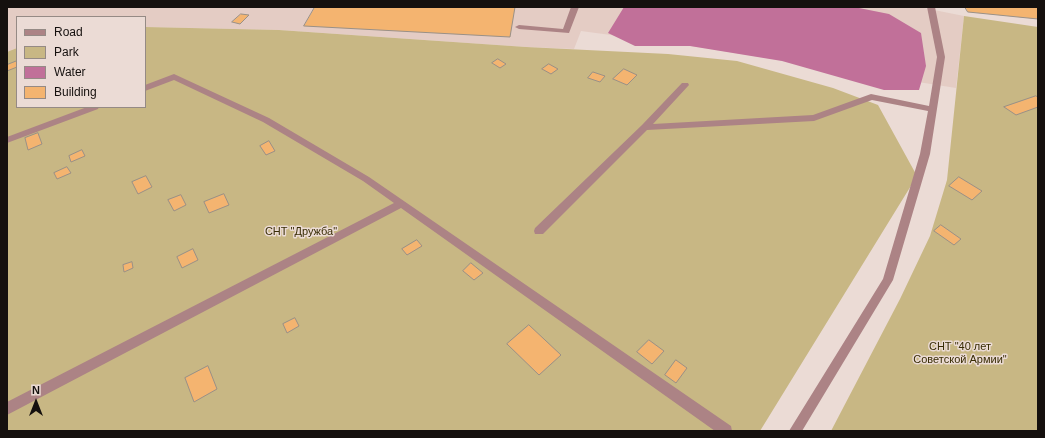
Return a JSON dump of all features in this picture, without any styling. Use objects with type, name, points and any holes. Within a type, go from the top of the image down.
[{"type":"lane","points":[[519,28],[566,31],[574,7]]},
{"type":"lane","points":[[795,431],[888,280],[925,154],[941,57],[931,7]]},
{"type":"lane","points":[[146,88],[174,77],[266,120],[366,179],[726,431]]},
{"type":"lane","points":[[540,231],[645,128],[685,85]]},
{"type":"lane","points":[[645,128],[814,118],[871,97],[932,109]]},
{"type":"lane","points":[[7,140],[92,108]]},
{"type":"lane","points":[[7,409],[402,203]]},
{"type":"shaded area","points":[[7,7],[919,7],[964,16],[956,88],[678,44],[581,31],[574,49],[279,30],[146,27],[146,16],[16,16],[16,48],[7,52]]},
{"type":"green space","name":"СНТ \"40 лет Советской Армии\"","points":[[964,16],[1038,27],[1038,431],[831,431],[900,299],[930,236],[947,180]]},
{"type":"green space","name":"СНТ \"Дружба\"","points":[[146,27],[279,30],[526,47],[668,54],[737,61],[833,88],[878,105],[917,176],[760,431],[7,431],[7,52],[16,48],[16,108],[146,108]]},
{"type":"water","points":[[624,7],[854,7],[889,14],[921,33],[926,66],[919,90],[884,90],[782,61],[690,46],[635,46],[608,33]]},
{"type":"building","points":[[315,7],[515,7],[510,37],[304,26]]},
{"type":"building","points":[[965,7],[1038,7],[1038,19],[968,12]]},
{"type":"building","points":[[241,14],[249,15],[240,24],[232,22]]},
{"type":"building","points":[[498,59],[506,64],[500,68],[492,63]]},
{"type":"building","points":[[16,61],[16,67],[7,71],[7,65]]},
{"type":"building","points":[[549,64],[558,69],[551,74],[542,69]]},
{"type":"building","points":[[624,69],[637,75],[627,85],[613,79]]},
{"type":"building","points":[[593,72],[605,76],[600,82],[588,78]]},
{"type":"building","points":[[1036,96],[1038,97],[1038,107],[1016,115],[1004,107]]},
{"type":"building","points":[[38,133],[42,144],[28,150],[25,138]]},
{"type":"building","points":[[269,141],[275,151],[266,155],[260,146]]},
{"type":"building","points":[[82,150],[85,156],[71,162],[69,156]]},
{"type":"building","points":[[67,167],[71,173],[57,179],[54,173]]},
{"type":"building","points":[[146,176],[152,187],[138,194],[132,182]]},
{"type":"building","points":[[959,177],[982,191],[972,200],[949,186]]},
{"type":"building","points":[[224,194],[229,205],[209,213],[204,202]]},
{"type":"building","points":[[181,195],[186,205],[174,211],[168,200]]},
{"type":"building","points":[[941,225],[961,239],[954,245],[934,231]]},
{"type":"building","points":[[417,240],[422,246],[407,255],[402,249]]},
{"type":"building","points":[[193,249],[198,260],[182,268],[177,257]]},
{"type":"building","points":[[132,262],[133,268],[124,272],[123,265]]},
{"type":"building","points":[[471,263],[483,273],[474,280],[463,271]]},
{"type":"building","points":[[295,318],[299,326],[287,333],[283,324]]},
{"type":"building","points":[[529,325],[561,355],[539,375],[507,344]]},
{"type":"building","points":[[649,340],[664,351],[652,364],[637,352]]},
{"type":"building","points":[[676,360],[687,368],[676,383],[665,375]]},
{"type":"building","points":[[208,366],[217,389],[194,402],[185,378]]}]
